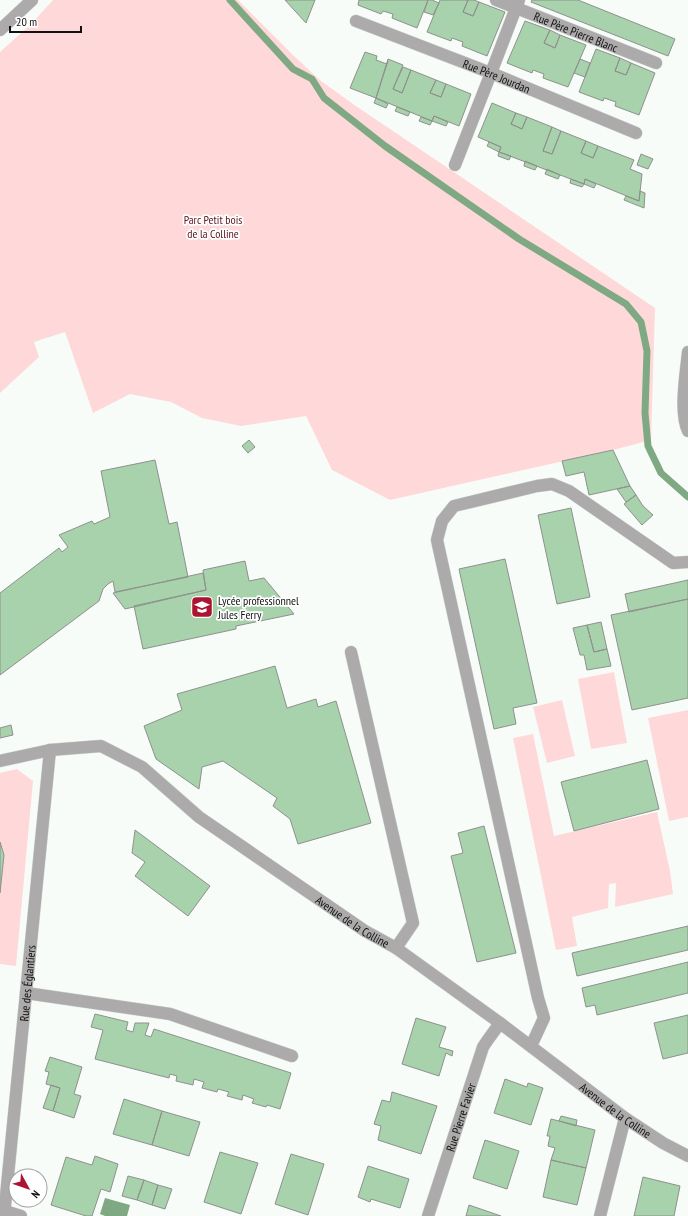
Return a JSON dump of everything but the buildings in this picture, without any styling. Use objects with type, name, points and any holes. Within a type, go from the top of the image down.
[{"type":"street","points":[[0,30],[32,0]]},
{"type":"street","name":"Rue Père Pierre Blanc","points":[[496,0],[517,4],[656,63]]},
{"type":"street","points":[[455,165],[492,74],[517,4]]},
{"type":"street","name":"Rue Père Jourdan","points":[[356,21],[492,74],[636,134]]},
{"type":"street","points":[[688,352],[683,408],[684,423],[688,430]]},
{"type":"street","points":[[531,1046],[544,1018],[538,998],[437,540],[442,521],[454,506],[537,486],[552,484],[569,491],[673,563],[688,562]]},
{"type":"street","points":[[351,652],[413,923],[396,948]]},
{"type":"street","name":"Avenue de la Colline","points":[[0,761],[50,750],[101,746],[142,767],[199,817],[365,931],[396,948],[531,1046],[625,1118],[663,1143],[688,1156]]},
{"type":"street","name":"Rue des Églantiers","points":[[4,1213],[50,750]]},
{"type":"street","points":[[26,993],[170,1014],[292,1056]]},
{"type":"street","name":"Rue Pierre Favier","points":[[428,1216],[484,1047],[500,1023]]},
{"type":"street","points":[[600,1216],[625,1118]]},
{"type":"street","points":[[4,1213],[21,1216]]},
{"type":"green space","name":"Parc Petit bois de la Colline","points":[[53,0],[238,0],[321,81],[655,308],[651,440],[613,450],[390,500],[332,470],[306,416],[241,426],[202,418],[171,402],[130,394],[93,413],[65,332],[34,342],[39,357],[0,393],[0,52],[31,24]]},
{"type":"green space","points":[[614,672],[627,743],[591,749],[578,679]]},
{"type":"green space","points":[[562,700],[575,756],[547,763],[533,707]]},
{"type":"green space","points":[[688,710],[688,817],[669,821],[648,718]]},
{"type":"green space","points":[[533,734],[554,836],[657,812],[670,871],[673,894],[615,907],[616,883],[609,884],[608,908],[572,917],[577,946],[556,950],[513,738]]},
{"type":"green space","points":[[17,769],[33,781],[16,966],[0,964],[0,773]]},
{"type":"shaded area","points":[[105,1198],[130,1205],[127,1216],[105,1216],[100,1214]]},
{"type":"waterway","points":[[230,0],[293,69],[312,79],[324,98],[385,146],[519,239],[626,304],[641,322],[647,351],[645,413],[648,446],[661,473],[688,497]]},
{"type":"place","name":"Lycée professionnel Jules Ferry","points":[[202,607]]}]
